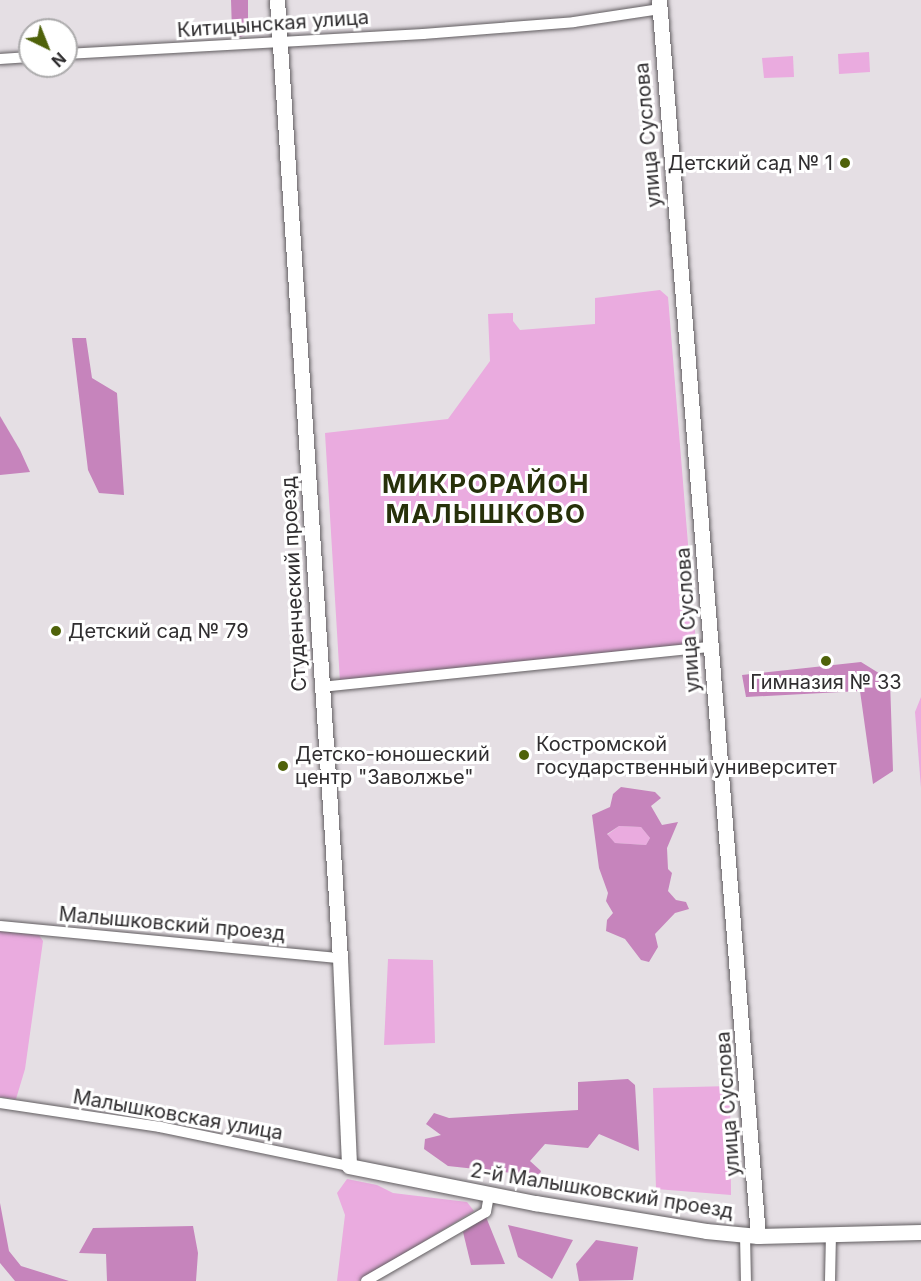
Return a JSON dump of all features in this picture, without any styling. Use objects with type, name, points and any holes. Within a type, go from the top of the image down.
[{"type":"street","name":"Студенческий проезд","points":[[277,0],[340,958],[350,1166]]},
{"type":"street","name":"Китицынская улица","points":[[78,53],[574,22],[659,4]]},
{"type":"street","name":"улица Суслова","points":[[659,4],[711,647],[752,1236]]},
{"type":"street","points":[[0,59],[18,58]]},
{"type":"street","points":[[321,687],[711,647]]},
{"type":"street","name":"Малышковский проезд","points":[[0,926],[340,958]]},
{"type":"street","name":"Малышковская улица","points":[[0,1103],[160,1127],[350,1166]]},
{"type":"street","name":"2-й Малышковский проезд","points":[[350,1166],[489,1195],[650,1224],[752,1236],[921,1232]]},
{"type":"street","points":[[366,1281],[486,1212],[489,1195]]},
{"type":"street","points":[[830,1281],[831,1233]]},
{"type":"street","points":[[746,1281],[752,1236]]},
{"type":"shaded area","points":[[231,0],[248,0],[248,34],[240,37],[232,32]]},
{"type":"shaded area","points":[[869,52],[870,72],[839,74],[838,54]]},
{"type":"shaded area","points":[[793,56],[794,77],[764,78],[762,58]]},
{"type":"shaded area","points":[[660,290],[668,297],[696,643],[340,682],[325,433],[448,419],[490,361],[488,314],[513,313],[513,321],[520,330],[595,324],[595,298]]},
{"type":"shaded area","points":[[72,338],[86,338],[92,378],[117,393],[124,495],[99,493],[88,470]]},
{"type":"shaded area","points":[[0,416],[20,450],[30,472],[0,475]]},
{"type":"shaded area","points":[[861,662],[890,680],[893,771],[873,784],[860,691],[746,697],[742,675]]},
{"type":"shaded area","points":[[921,697],[921,788],[915,712]]},
{"type":"shaded area","points":[[621,787],[655,792],[661,798],[651,806],[662,825],[678,822],[667,848],[668,869],[672,873],[668,891],[676,900],[686,902],[689,909],[675,913],[655,934],[658,947],[649,962],[641,960],[625,939],[606,931],[607,920],[613,913],[606,901],[608,893],[599,868],[592,815],[610,807],[613,794]],"holes":[[[619,826],[641,827],[650,838],[646,845],[615,843],[607,834]]]},
{"type":"shaded area","points":[[619,826],[641,827],[650,838],[646,845],[615,843],[607,835]]},
{"type":"shaded area","points":[[0,931],[39,935],[43,941],[25,1069],[16,1099],[0,1097]]},
{"type":"shaded area","points":[[388,959],[433,960],[435,1043],[384,1045]]},
{"type":"shaded area","points":[[628,1079],[635,1085],[639,1151],[599,1134],[588,1148],[545,1144],[530,1161],[541,1171],[539,1176],[448,1166],[424,1149],[425,1139],[441,1135],[426,1124],[434,1113],[449,1118],[578,1110],[578,1082]]},
{"type":"shaded area","points":[[730,1086],[731,1195],[656,1189],[653,1088]]},
{"type":"shaded area","points":[[347,1179],[377,1185],[393,1193],[467,1202],[474,1211],[359,1281],[337,1281],[345,1215],[337,1193]]},
{"type":"shaded area","points":[[0,1203],[9,1251],[21,1266],[69,1281],[15,1281],[0,1263]]},
{"type":"shaded area","points":[[486,1217],[505,1264],[471,1265],[463,1232]]},
{"type":"shaded area","points":[[508,1225],[573,1240],[552,1279],[518,1257]]},
{"type":"shaded area","points":[[193,1226],[198,1253],[196,1281],[107,1281],[106,1254],[79,1253],[93,1228]]},
{"type":"shaded area","points":[[596,1240],[638,1247],[633,1280],[579,1281],[576,1264]]},
{"type":"place","name":"Детский сад № 1","points":[[845,163]]},
{"type":"place","name":"Детский сад № 79","points":[[56,631]]},
{"type":"place","name":"Гимназия № 33","points":[[826,661]]},
{"type":"place","name":"Костромской государственный университет","points":[[524,755]]},
{"type":"place","name":"Детско-юношеский центр \"Заволжье\"","points":[[283,766]]},
{"type":"district","name":"МИКРОРАЙОН МАЛЫШКОВО","points":[[486,499]]}]
